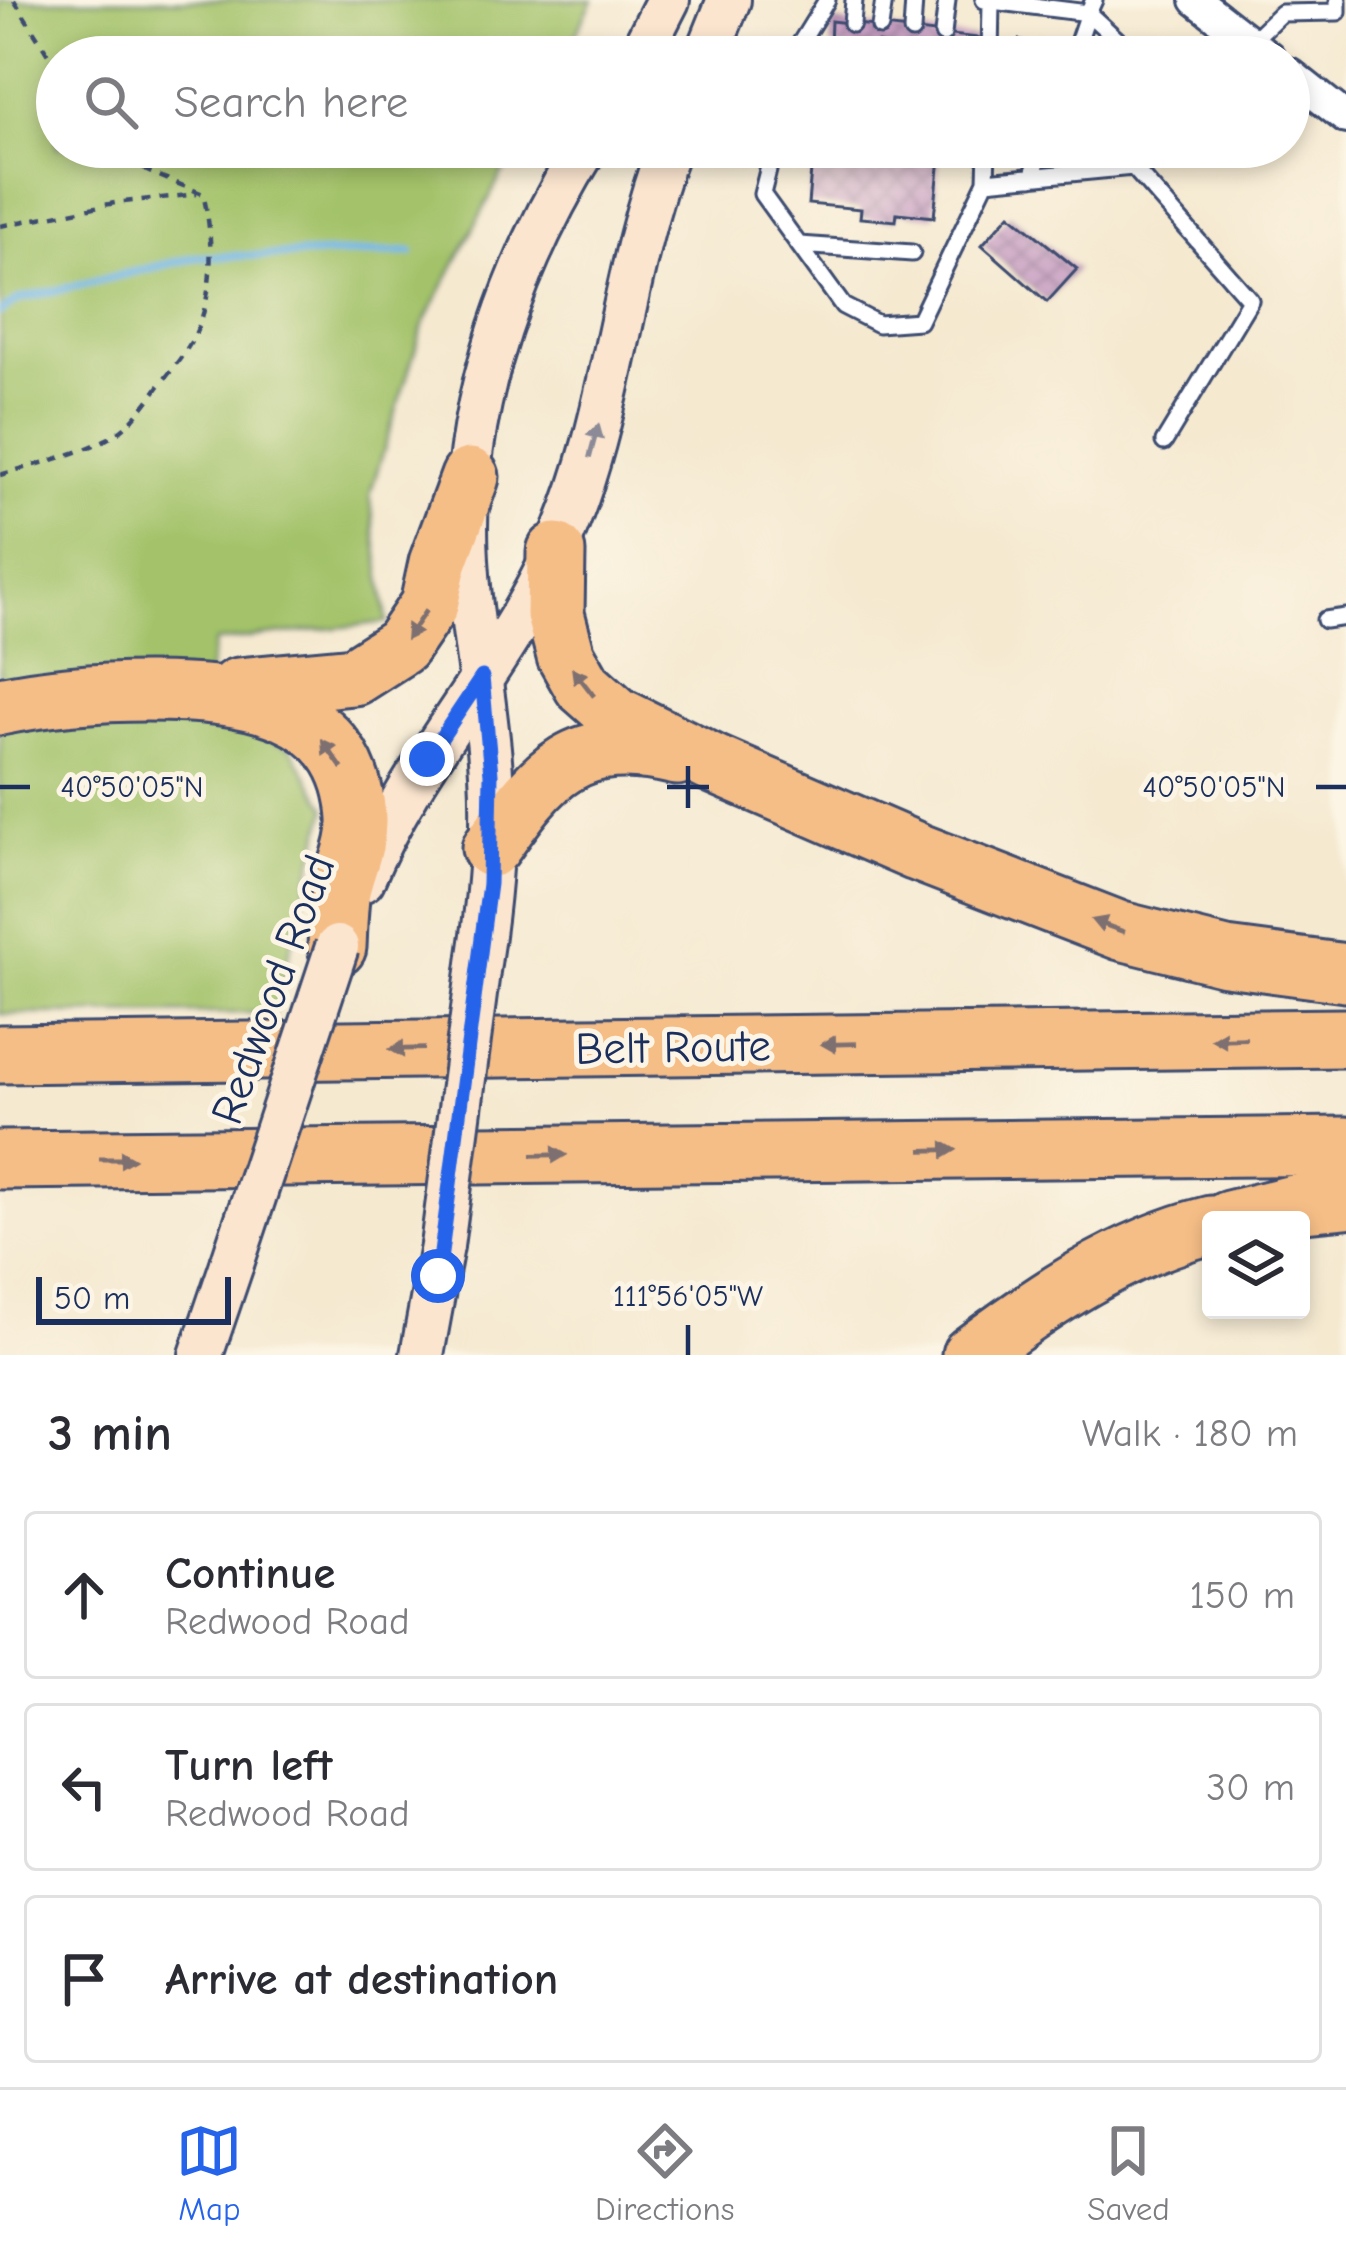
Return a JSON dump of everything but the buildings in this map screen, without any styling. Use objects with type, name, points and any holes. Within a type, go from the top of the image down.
[{"type":"highway","points":[[0,706],[40,697],[211,692],[250,684],[354,676],[387,658],[423,619],[470,477]]},
{"type":"highway","points":[[556,552],[553,595],[559,636],[583,686],[617,716],[716,765],[917,851],[1121,931],[1226,957],[1346,974]]},
{"type":"highway","points":[[211,692],[286,711],[325,740],[342,765],[357,821],[341,893],[337,946]]},
{"type":"highway","points":[[491,848],[531,791],[564,765],[589,754],[639,748],[716,765]]},
{"type":"highway","name":"Belt Route","points":[[0,1054],[1346,1038]]},
{"type":"highway","points":[[0,1160],[1346,1145]]},
{"type":"highway","points":[[1266,1211],[1346,1199]]},
{"type":"highway","points":[[970,1355],[1031,1310],[1116,1261],[1202,1228]]},
{"type":"main road","points":[[650,36],[668,0]]},
{"type":"main road","points":[[714,36],[729,0]]},
{"type":"main road","points":[[422,1355],[442,1246],[491,848],[491,774],[468,580],[476,428],[498,333],[534,244],[575,168]]},
{"type":"main road","name":"Redwood Road","points":[[201,1355],[337,946],[395,812],[556,552],[587,467],[643,227],[662,168]]},
{"type":"street","points":[[1196,0],[1235,36]]},
{"type":"street","points":[[1310,90],[1346,118]]},
{"type":"lane","points":[[805,36],[827,0]]},
{"type":"lane","points":[[851,24],[854,0]]},
{"type":"lane","points":[[880,27],[884,0]]},
{"type":"lane","points":[[912,31],[914,0]]},
{"type":"lane","points":[[943,34],[947,0]]},
{"type":"lane","points":[[989,36],[988,0],[1091,7],[1117,36]]},
{"type":"lane","points":[[1262,36],[1281,6],[1338,12],[1338,0]]},
{"type":"lane","points":[[1081,36],[1091,7]]},
{"type":"lane","points":[[769,168],[763,194],[843,306],[878,324],[919,321],[986,181],[986,168]]},
{"type":"lane","points":[[1032,177],[1035,168]]},
{"type":"lane","points":[[986,181],[1115,168]]},
{"type":"lane","points":[[1135,168],[1250,300],[1164,442]]},
{"type":"lane","points":[[800,245],[912,253]]},
{"type":"lane","points":[[1325,620],[1346,616]]},
{"type":"path","points":[[14,0],[37,36]]},
{"type":"path","points":[[0,475],[77,452],[110,438],[136,419],[200,322],[210,275],[208,212],[202,194],[143,168]]},
{"type":"path","points":[[0,226],[115,203],[202,194]]},
{"type":"green space","points":[[0,0],[593,0],[575,36],[36,36],[36,168],[505,168],[423,325],[370,494],[387,622],[215,642],[198,719],[290,747],[327,808],[274,1013],[0,1014]]},
{"type":"waterway","points":[[0,312],[20,299],[197,257],[411,252]]},
{"type":"route","points":[[427,759],[482,677],[491,774],[489,884],[438,1276]]}]
